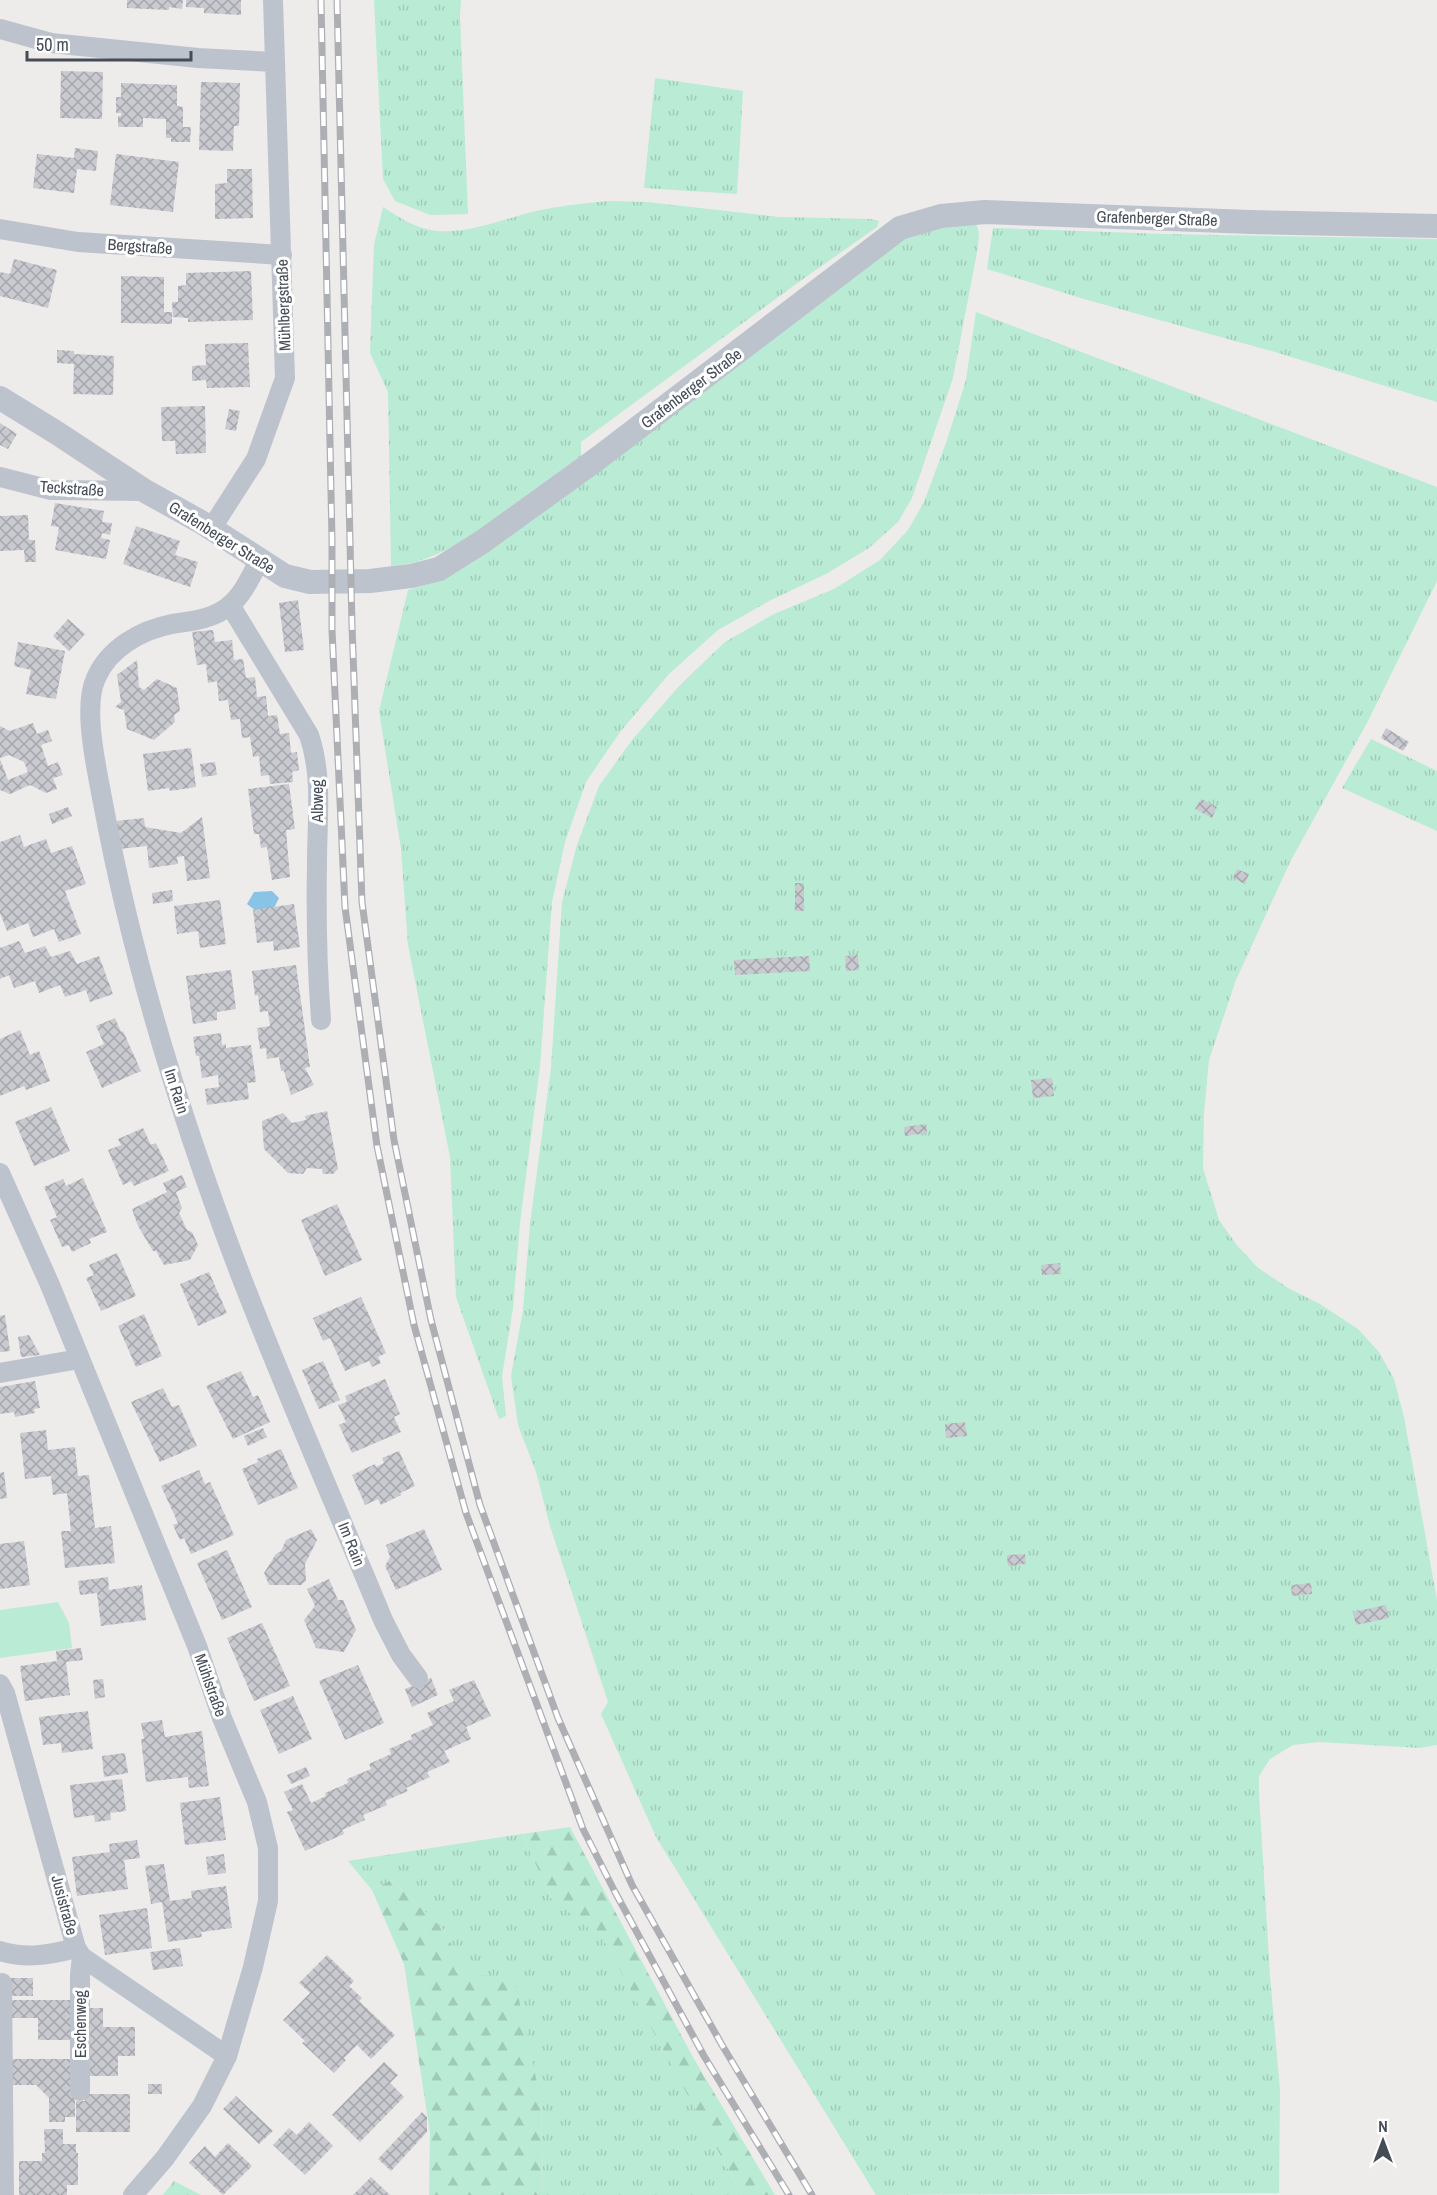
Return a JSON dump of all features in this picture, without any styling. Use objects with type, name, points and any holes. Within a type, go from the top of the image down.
[{"type":"street","name":"Mühlbergstraße","points":[[211,529],[256,459],[285,378],[273,0]]},
{"type":"street","points":[[0,29],[51,43],[198,58],[275,62]]},
{"type":"street","name":"Grafenberger Straße","points":[[0,398],[145,491],[285,576],[310,582],[370,581],[411,576],[439,569],[483,542],[597,459],[900,228],[941,216],[985,212],[1437,226]]},
{"type":"street","name":"Bergstraße","points":[[0,229],[78,242],[282,255]]},
{"type":"street","name":"Teckstraße","points":[[0,477],[51,490],[145,491]]},
{"type":"street","name":"Im Rain","points":[[260,561],[245,587],[230,605],[218,613],[203,619],[149,631],[115,651],[103,663],[94,681],[91,704],[96,763],[114,862],[154,1017],[194,1143],[242,1277],[383,1620],[401,1655],[418,1678]]},
{"type":"street","name":"Albweg","points":[[230,605],[309,735],[315,752],[318,794],[317,950],[321,1020]]},
{"type":"street","name":"Mühlstraße","points":[[0,1173],[7,1205],[50,1286],[197,1646],[222,1718],[257,1802],[268,1848],[268,1900],[253,1967],[227,2056],[202,2106],[165,2158],[133,2195]]},
{"type":"street","points":[[0,1372],[79,1359]]},
{"type":"street","name":"Jusistraße","points":[[0,1684],[5,1693],[79,1953],[227,2056]]},
{"type":"street","points":[[0,1951],[20,1956],[40,1957],[79,1953]]},
{"type":"street","name":"Eschenweg","points":[[79,1953],[80,2091]]},
{"type":"street","points":[[2,1983],[4,2195]]},
{"type":"green space","points":[[374,0],[461,0],[468,214],[430,215],[395,201],[383,179]]},
{"type":"green space","points":[[655,78],[743,91],[737,194],[644,188]]},
{"type":"green space","points":[[609,201],[647,202],[779,217],[879,221],[877,227],[581,442],[581,456],[485,526],[456,545],[425,559],[391,566],[388,392],[370,353],[374,245],[383,207],[416,225],[430,230],[449,231],[474,228],[545,209]]},
{"type":"green space","points":[[940,223],[976,224],[979,232],[978,247],[953,378],[912,498],[898,522],[869,548],[826,574],[771,600],[718,630],[669,674],[620,732],[586,782],[565,842],[552,902],[540,1066],[520,1223],[513,1308],[502,1376],[506,1416],[499,1419],[456,1297],[450,1157],[408,945],[401,849],[379,711],[408,590],[437,581],[906,238]]},
{"type":"green space","points":[[993,228],[1437,239],[1437,402],[1275,352],[1084,299],[987,269]]},
{"type":"green space","points":[[976,312],[1437,487],[1437,581],[1368,721],[1290,862],[1236,980],[1209,1060],[1204,1113],[1203,1168],[1219,1220],[1236,1244],[1257,1267],[1358,1329],[1379,1352],[1394,1379],[1404,1417],[1437,1600],[1437,1745],[1420,1748],[1319,1742],[1293,1745],[1270,1759],[1259,1776],[1270,1976],[1280,2090],[1279,2193],[876,2195],[656,1837],[601,1714],[608,1702],[550,1526],[536,1472],[518,1425],[511,1376],[523,1310],[530,1224],[551,1068],[562,902],[577,845],[599,786],[632,740],[680,685],[725,642],[774,614],[834,589],[880,560],[908,530],[924,502],[966,380]]},
{"type":"green space","points":[[1371,739],[1437,771],[1437,831],[1342,788]]},
{"type":"green space","points":[[58,1602],[69,1623],[72,1648],[0,1658],[0,1610]]},
{"type":"green space","points":[[570,1827],[694,2059],[775,2195],[742,2195],[603,1939],[551,1898],[522,1834]]},
{"type":"green space","points":[[522,1834],[551,1898],[603,1938],[742,2195],[543,2195],[541,2101],[442,1928],[391,1880],[372,1890],[348,1861]]},
{"type":"green space","points":[[391,1880],[442,1928],[469,1975],[514,1977],[541,2101],[543,2195],[429,2195],[430,2133],[404,1964],[372,1890]]},
{"type":"green space","points":[[174,2181],[201,2195],[163,2195]]},
{"type":"water","points":[[272,891],[279,898],[274,908],[256,911],[247,904],[254,892]]},
{"type":"building","points":[[127,0],[183,0],[182,9],[169,7],[169,10],[127,8]]},
{"type":"building","points":[[186,0],[241,0],[241,15],[204,13],[204,8],[186,7]]},
{"type":"building","points":[[61,71],[103,72],[102,119],[60,118]]},
{"type":"building","points":[[201,82],[240,83],[239,126],[234,126],[233,151],[199,150]]},
{"type":"building","points":[[121,83],[177,85],[177,106],[183,107],[183,127],[191,127],[190,142],[171,142],[171,138],[166,138],[166,119],[143,118],[143,127],[118,127],[118,116],[121,116],[121,113],[116,113],[116,97],[121,97]]},
{"type":"building","points":[[75,148],[98,151],[96,171],[77,169],[74,193],[33,188],[37,154],[74,158]]},
{"type":"building","points":[[116,154],[179,162],[173,212],[110,205]]},
{"type":"building","points":[[227,169],[252,169],[253,218],[215,219],[215,184],[227,183]]},
{"type":"building","points":[[14,259],[57,270],[48,308],[0,296],[0,272],[10,274]]},
{"type":"building","points":[[251,271],[253,320],[188,322],[188,318],[173,317],[172,302],[178,302],[178,286],[186,285],[186,273]]},
{"type":"building","points":[[121,276],[164,277],[164,312],[172,312],[172,324],[121,323]]},
{"type":"building","points":[[248,343],[250,387],[207,388],[206,380],[192,381],[192,366],[206,365],[205,344]]},
{"type":"building","points":[[57,350],[74,351],[74,354],[114,356],[113,395],[73,394],[74,364],[57,363]]},
{"type":"building","points":[[205,406],[206,453],[176,454],[175,441],[162,441],[161,407]]},
{"type":"building","points":[[229,409],[240,411],[236,431],[225,429]]},
{"type":"building","points":[[0,423],[17,434],[8,449],[0,445]]},
{"type":"building","points":[[55,503],[104,511],[102,522],[112,523],[110,535],[102,533],[101,538],[110,540],[106,559],[55,550],[59,527],[51,526]]},
{"type":"building","points":[[28,515],[29,540],[35,540],[36,562],[25,562],[24,550],[0,551],[0,516]]},
{"type":"building","points":[[136,526],[180,541],[175,555],[198,562],[190,587],[123,564]]},
{"type":"building","points":[[298,600],[304,650],[285,652],[279,603]]},
{"type":"building","points":[[68,619],[85,634],[69,651],[53,636]]},
{"type":"building","points":[[213,630],[215,642],[232,640],[234,660],[243,659],[246,678],[255,677],[257,697],[266,696],[268,716],[277,715],[280,734],[289,733],[291,753],[297,752],[299,770],[292,772],[293,782],[270,784],[269,775],[261,776],[259,756],[253,757],[250,737],[242,738],[240,719],[231,720],[228,700],[219,701],[217,681],[208,683],[206,664],[197,665],[192,632]]},
{"type":"building","points":[[18,642],[65,651],[56,699],[26,694],[31,670],[14,666]]},
{"type":"building","points":[[137,660],[139,687],[144,690],[157,679],[177,688],[180,711],[174,715],[175,722],[154,740],[127,729],[124,710],[115,707],[121,702],[117,675]]},
{"type":"building","points":[[33,723],[37,734],[48,730],[52,741],[41,745],[48,766],[58,762],[63,775],[53,778],[57,789],[46,793],[30,785],[10,794],[0,790],[0,759],[8,780],[28,772],[24,762],[9,755],[0,758],[0,726],[10,731]]},
{"type":"building","points":[[1386,728],[1409,742],[1403,751],[1381,738]]},
{"type":"building","points":[[191,748],[196,787],[170,791],[169,788],[148,791],[143,754]]},
{"type":"building","points":[[215,762],[217,775],[202,777],[200,764]]},
{"type":"building","points":[[289,784],[295,829],[286,830],[290,877],[272,880],[267,847],[261,848],[259,834],[254,834],[248,789]]},
{"type":"building","points":[[1201,799],[1217,807],[1212,818],[1195,809]]},
{"type":"building","points":[[68,807],[72,816],[52,824],[49,814]]},
{"type":"building","points":[[202,817],[210,878],[187,881],[184,856],[177,857],[178,864],[149,868],[147,846],[119,849],[116,821],[144,818],[145,827],[181,833]]},
{"type":"building","points":[[20,835],[24,847],[46,839],[51,853],[72,846],[86,884],[65,891],[81,934],[59,942],[54,929],[33,937],[28,923],[7,931],[0,913],[0,842]]},
{"type":"building","points":[[1237,869],[1249,874],[1245,884],[1233,878]]},
{"type":"building","points":[[795,883],[804,883],[804,911],[795,911]]},
{"type":"building","points":[[172,890],[173,901],[153,904],[152,893]]},
{"type":"building","points":[[220,900],[226,944],[200,948],[198,931],[177,934],[174,906]]},
{"type":"building","points":[[294,904],[300,947],[274,951],[273,941],[257,943],[253,910]]},
{"type":"building","points":[[19,941],[25,953],[45,946],[51,957],[70,951],[77,964],[99,956],[113,994],[90,1002],[86,990],[65,997],[60,985],[39,993],[35,981],[14,988],[9,975],[0,979],[0,948]]},
{"type":"building","points":[[858,955],[859,970],[846,971],[845,956]]},
{"type":"building","points":[[809,956],[810,971],[735,975],[734,960]]},
{"type":"building","points":[[296,965],[310,1067],[305,1068],[314,1085],[291,1095],[284,1071],[281,1071],[279,1057],[267,1059],[266,1048],[260,1049],[257,1028],[270,1026],[268,1011],[260,1012],[258,995],[255,996],[252,971]]},
{"type":"building","points":[[231,970],[236,1009],[217,1012],[217,1020],[193,1024],[186,976]]},
{"type":"building","points":[[115,1018],[141,1071],[102,1088],[86,1052],[104,1044],[96,1026]]},
{"type":"building","points":[[20,1030],[30,1055],[39,1051],[50,1081],[26,1090],[24,1086],[0,1096],[0,1039]]},
{"type":"building","points":[[221,1033],[222,1045],[226,1044],[226,1048],[251,1045],[256,1082],[247,1083],[249,1099],[207,1105],[205,1089],[219,1087],[218,1075],[202,1078],[193,1037]]},
{"type":"building","points":[[1052,1078],[1054,1096],[1033,1098],[1031,1080]]},
{"type":"building","points":[[51,1107],[70,1151],[34,1166],[15,1122]]},
{"type":"building","points":[[327,1111],[338,1169],[333,1174],[323,1174],[322,1169],[307,1168],[303,1174],[288,1173],[264,1149],[262,1121],[283,1113],[292,1123],[306,1120],[305,1116]]},
{"type":"building","points":[[926,1124],[927,1133],[905,1136],[904,1127]]},
{"type":"building","points":[[143,1128],[151,1145],[156,1143],[169,1171],[134,1186],[131,1181],[123,1185],[108,1150],[121,1145],[118,1139]]},
{"type":"building","points":[[182,1175],[187,1187],[176,1192],[182,1208],[179,1213],[187,1230],[192,1232],[198,1245],[190,1260],[164,1265],[138,1226],[132,1209],[167,1192],[163,1183]]},
{"type":"building","points":[[83,1178],[107,1232],[89,1239],[91,1243],[72,1252],[69,1245],[62,1247],[50,1220],[57,1217],[44,1187],[63,1179],[66,1186]]},
{"type":"building","points":[[337,1204],[362,1260],[325,1276],[301,1220]]},
{"type":"building","points":[[117,1253],[136,1296],[101,1311],[86,1278],[94,1275],[89,1265]]},
{"type":"building","points":[[1060,1263],[1061,1274],[1042,1275],[1041,1265]]},
{"type":"building","points":[[209,1272],[227,1313],[198,1326],[180,1284]]},
{"type":"building","points":[[361,1297],[386,1353],[378,1357],[381,1363],[372,1367],[369,1361],[345,1371],[330,1338],[323,1341],[313,1318]]},
{"type":"building","points":[[144,1314],[162,1356],[136,1367],[118,1326]]},
{"type":"building","points":[[5,1315],[10,1351],[0,1352],[0,1316]]},
{"type":"building","points":[[29,1335],[40,1355],[21,1357],[18,1337]]},
{"type":"building","points":[[323,1361],[340,1400],[319,1409],[302,1370]]},
{"type":"building","points":[[241,1371],[253,1397],[258,1395],[270,1422],[233,1439],[206,1386]]},
{"type":"building","points":[[385,1379],[400,1414],[394,1417],[401,1432],[352,1453],[339,1425],[346,1422],[338,1405],[347,1402],[345,1396]]},
{"type":"building","points":[[35,1381],[40,1408],[34,1409],[35,1413],[15,1417],[14,1412],[0,1414],[0,1387]]},
{"type":"building","points":[[163,1388],[172,1407],[179,1405],[197,1446],[160,1462],[131,1402]]},
{"type":"building","points":[[965,1422],[967,1436],[946,1438],[945,1424]]},
{"type":"building","points":[[263,1428],[267,1437],[248,1446],[244,1436]]},
{"type":"building","points":[[46,1430],[48,1450],[75,1447],[78,1476],[89,1475],[95,1528],[111,1526],[115,1563],[65,1568],[61,1531],[71,1531],[67,1493],[53,1495],[51,1476],[25,1479],[20,1433]]},
{"type":"building","points":[[281,1449],[298,1488],[258,1505],[242,1469],[258,1462],[257,1459]]},
{"type":"building","points":[[399,1451],[415,1486],[381,1505],[378,1499],[365,1505],[352,1475],[375,1464],[376,1467],[384,1463],[382,1458]]},
{"type":"building","points":[[199,1470],[205,1484],[210,1482],[234,1535],[191,1554],[184,1538],[180,1540],[173,1525],[178,1523],[161,1486]]},
{"type":"building","points":[[4,1472],[7,1498],[0,1499],[0,1473]]},
{"type":"building","points":[[311,1529],[317,1540],[305,1564],[306,1581],[301,1585],[269,1585],[264,1573],[276,1554],[281,1551],[286,1540]]},
{"type":"building","points":[[424,1529],[442,1570],[396,1590],[385,1566],[390,1557],[386,1545]]},
{"type":"building","points":[[24,1541],[30,1585],[0,1589],[0,1544]]},
{"type":"building","points":[[227,1550],[252,1607],[222,1620],[197,1563]]},
{"type":"building","points":[[1025,1554],[1026,1564],[1008,1566],[1007,1555]]},
{"type":"building","points":[[108,1577],[109,1590],[142,1585],[146,1620],[101,1626],[97,1593],[80,1595],[78,1581]]},
{"type":"building","points":[[329,1579],[338,1600],[343,1600],[356,1630],[344,1652],[316,1648],[304,1620],[315,1606],[307,1589]]},
{"type":"building","points":[[1311,1583],[1312,1594],[1292,1596],[1291,1585]]},
{"type":"building","points":[[1386,1605],[1389,1618],[1356,1625],[1353,1612]]},
{"type":"building","points":[[262,1623],[290,1686],[254,1701],[227,1638]]},
{"type":"building","points":[[81,1648],[83,1660],[66,1662],[70,1695],[25,1701],[20,1666],[57,1661],[56,1651]]},
{"type":"building","points":[[358,1665],[384,1723],[345,1740],[319,1681]]},
{"type":"building","points":[[431,1678],[438,1695],[412,1707],[405,1689]]},
{"type":"building","points":[[103,1679],[105,1697],[95,1699],[93,1680]]},
{"type":"building","points":[[474,1680],[491,1716],[466,1727],[471,1739],[444,1751],[450,1762],[427,1772],[430,1777],[406,1788],[408,1791],[385,1801],[387,1805],[363,1815],[365,1820],[342,1830],[344,1834],[305,1851],[287,1812],[293,1810],[284,1792],[302,1784],[311,1803],[326,1796],[325,1793],[348,1783],[347,1779],[371,1769],[369,1764],[391,1754],[389,1749],[412,1739],[411,1735],[433,1725],[427,1713],[454,1701],[449,1690]]},
{"type":"building","points":[[293,1696],[312,1739],[279,1754],[260,1710]]},
{"type":"building","points":[[88,1711],[93,1749],[62,1753],[61,1743],[43,1745],[39,1717]]},
{"type":"building","points":[[162,1720],[165,1737],[202,1731],[209,1786],[189,1788],[188,1777],[146,1782],[141,1723]]},
{"type":"building","points":[[125,1753],[128,1773],[104,1777],[102,1756]]},
{"type":"building","points":[[306,1767],[310,1776],[291,1784],[287,1775]]},
{"type":"building","points":[[122,1779],[126,1811],[110,1813],[111,1820],[95,1822],[94,1815],[74,1818],[70,1785]]},
{"type":"building","points":[[220,1797],[226,1840],[185,1845],[180,1803]]},
{"type":"building","points":[[137,1840],[140,1858],[124,1860],[128,1889],[77,1896],[72,1857],[110,1852],[109,1844]]},
{"type":"building","points":[[224,1854],[226,1873],[208,1875],[206,1857]]},
{"type":"building","points":[[164,1864],[170,1901],[192,1898],[191,1891],[226,1886],[232,1928],[201,1932],[202,1937],[168,1942],[162,1902],[151,1904],[145,1866]]},
{"type":"building","points":[[147,1908],[152,1948],[105,1955],[99,1915]]},
{"type":"building","points":[[180,1948],[183,1966],[153,1970],[150,1952]]},
{"type":"building","points":[[327,1955],[354,1981],[349,1986],[362,1998],[359,2001],[395,2035],[371,2059],[357,2045],[334,2073],[302,2043],[305,2041],[283,2020],[310,1993],[299,1983]]},
{"type":"building","points":[[11,1978],[33,1978],[33,1996],[11,1996]]},
{"type":"building","points":[[12,2000],[74,2000],[74,2040],[38,2040],[38,2018],[12,2018]]},
{"type":"building","points":[[81,2008],[103,2008],[103,2027],[135,2027],[135,2056],[118,2056],[118,2076],[89,2076]]},
{"type":"building","points":[[12,2059],[75,2059],[75,2117],[65,2117],[65,2122],[49,2122],[49,2098],[36,2085],[12,2085]]},
{"type":"building","points":[[384,2062],[398,2075],[390,2083],[404,2097],[360,2142],[332,2115]]},
{"type":"building","points":[[148,2084],[162,2084],[162,2094],[148,2094]]},
{"type":"building","points":[[85,2094],[130,2094],[130,2132],[76,2132],[76,2101],[85,2101]]},
{"type":"building","points":[[236,2096],[273,2131],[259,2144],[223,2109]]},
{"type":"building","points":[[422,2112],[427,2117],[427,2132],[391,2171],[378,2159]]},
{"type":"building","points":[[309,2122],[333,2146],[305,2175],[273,2145],[289,2128],[297,2135]]},
{"type":"building","points":[[44,2129],[63,2129],[63,2144],[76,2144],[78,2185],[67,2185],[67,2195],[19,2195],[19,2161],[42,2161],[42,2153],[45,2153]]},
{"type":"building","points":[[228,2143],[252,2166],[223,2195],[189,2163],[205,2146],[215,2157]]},
{"type":"building","points":[[371,2177],[390,2195],[353,2195]]},
{"type":"railway","points":[[321,0],[332,630],[345,907],[377,1146],[414,1325],[466,1513],[583,1829],[704,2056],[789,2195]]},
{"type":"railway","points":[[337,0],[352,625],[362,902],[394,1140],[431,1320],[480,1505],[558,1718],[632,1885],[722,2045],[812,2195]]}]
